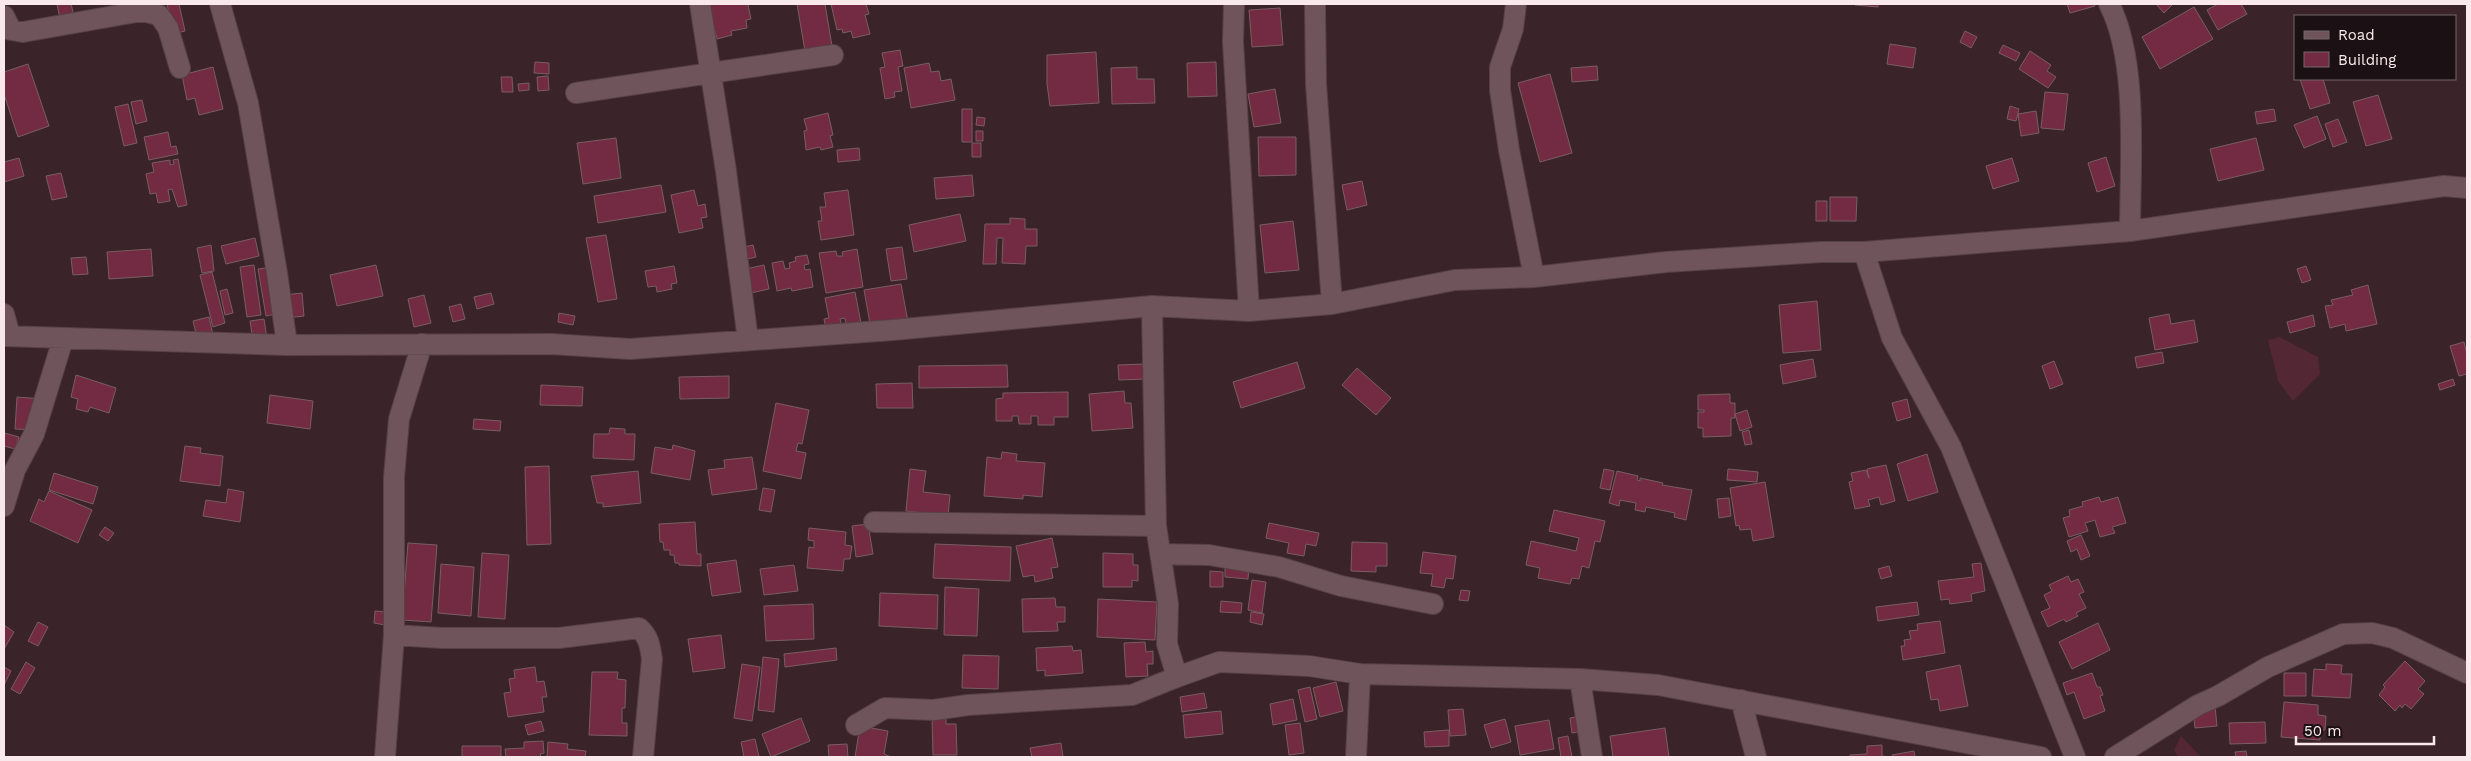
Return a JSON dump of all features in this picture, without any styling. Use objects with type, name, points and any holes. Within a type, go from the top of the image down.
[{"type":"street","points":[[220,4],[248,103],[276,263],[286,346]]},
{"type":"street","points":[[700,4],[712,73],[748,340]]},
{"type":"street","points":[[1234,4],[1233,42],[1249,311]]},
{"type":"street","points":[[1315,4],[1316,84],[1332,304]]},
{"type":"street","points":[[1516,4],[1513,29],[1500,67],[1500,90],[1509,150],[1534,277]]},
{"type":"street","points":[[2109,4],[2124,44],[2129,86],[2130,232]]},
{"type":"street","points":[[4,16],[11,30],[23,32],[142,11],[159,15],[168,28],[180,68]]},
{"type":"street","points":[[576,94],[833,55]]},
{"type":"street","points":[[4,314],[7,336],[286,346],[551,344],[630,349],[1152,306],[1249,311],[1332,304],[1455,280],[1534,277],[1676,262],[1821,252],[1864,252],[2130,232],[2444,186],[2467,188]]},
{"type":"street","points":[[1864,252],[1892,338],[1951,447],[2076,757]]},
{"type":"street","points":[[1152,306],[1156,526],[1168,604],[1167,644],[1177,677]]},
{"type":"street","points":[[4,506],[15,470],[34,434],[63,339]]},
{"type":"street","points":[[385,757],[394,635],[394,484],[397,438],[399,419],[422,344]]},
{"type":"street","points":[[874,522],[1156,526]]},
{"type":"street","points":[[1161,554],[1209,555],[1279,567],[1341,586],[1433,604]]},
{"type":"street","points":[[394,635],[442,638],[559,638],[639,628],[646,634],[652,658],[643,757]]},
{"type":"street","points":[[2115,757],[2198,704],[2218,696],[2268,667],[2343,634],[2372,632],[2393,638],[2467,673]]},
{"type":"street","points":[[856,726],[885,708],[934,710],[968,705],[1132,695],[1219,662],[1309,666],[1360,674],[1580,679],[1658,685],[2041,757]]},
{"type":"street","points":[[1356,757],[1360,674]]},
{"type":"street","points":[[1580,679],[1592,757]]},
{"type":"street","points":[[1742,700],[1756,757]]},
{"type":"shaded area","points":[[2279,337],[2318,357],[2320,374],[2293,401],[2278,381],[2268,340]]},
{"type":"shaded area","points":[[2181,736],[2201,757],[2178,757],[2174,750]]},
{"type":"building","points":[[57,4],[71,4],[74,16],[60,19]]},
{"type":"building","points":[[167,4],[179,4],[185,31],[174,34]]},
{"type":"building","points":[[705,4],[751,4],[748,5],[751,19],[746,20],[747,28],[731,31],[732,35],[717,39],[711,16]]},
{"type":"building","points":[[797,4],[825,4],[833,52],[806,57]]},
{"type":"building","points":[[831,4],[866,4],[869,14],[865,15],[870,34],[853,38],[851,31],[843,33],[842,29],[837,30]]},
{"type":"building","points":[[1878,4],[1878,7],[1855,5]]},
{"type":"building","points":[[2067,4],[2094,4],[2095,6],[2070,13]]},
{"type":"building","points":[[2156,4],[2173,4],[2164,13]]},
{"type":"building","points":[[2218,4],[2241,4],[2247,14],[2218,30],[2207,10]]},
{"type":"building","points":[[2194,7],[2213,39],[2160,69],[2142,37]]},
{"type":"building","points":[[1280,8],[1283,45],[1252,47],[1249,10]]},
{"type":"building","points":[[1965,31],[1977,37],[1971,48],[1960,42]]},
{"type":"building","points":[[1890,44],[1916,48],[1913,68],[1887,64]]},
{"type":"building","points":[[2003,45],[2020,53],[2016,61],[1999,53]]},
{"type":"building","points":[[900,50],[903,66],[898,67],[902,91],[894,92],[895,97],[885,99],[880,68],[885,67],[882,53]]},
{"type":"building","points":[[2030,51],[2051,65],[2047,71],[2056,77],[2048,88],[2019,69]]},
{"type":"building","points":[[1096,52],[1099,103],[1050,106],[1047,84],[1047,55]]},
{"type":"building","points":[[535,62],[549,63],[549,74],[534,73]]},
{"type":"building","points":[[1216,62],[1217,96],[1188,97],[1187,63]]},
{"type":"building","points":[[929,63],[931,72],[939,71],[941,81],[951,79],[955,100],[911,108],[904,68]]},
{"type":"building","points":[[28,64],[49,126],[18,137],[4,94],[4,72]]},
{"type":"building","points":[[1597,66],[1598,80],[1572,82],[1571,68]]},
{"type":"building","points":[[213,67],[223,109],[199,115],[195,98],[187,100],[182,75]]},
{"type":"building","points":[[1137,67],[1137,79],[1154,79],[1155,103],[1112,104],[1111,68]]},
{"type":"building","points":[[1550,74],[1572,153],[1540,162],[1518,83]]},
{"type":"building","points":[[548,76],[549,90],[538,91],[537,77]]},
{"type":"building","points":[[501,77],[512,77],[513,92],[502,92]]},
{"type":"building","points":[[2300,80],[2323,80],[2330,103],[2310,109]]},
{"type":"building","points":[[529,83],[529,90],[519,91],[518,84]]},
{"type":"building","points":[[1275,89],[1281,123],[1254,127],[1248,94]]},
{"type":"building","points":[[2045,92],[2068,94],[2064,130],[2041,128]]},
{"type":"building","points":[[2378,95],[2392,139],[2366,146],[2353,102]]},
{"type":"building","points":[[142,100],[147,121],[136,124],[131,102]]},
{"type":"building","points":[[128,104],[137,143],[124,146],[115,107]]},
{"type":"building","points":[[2010,106],[2019,109],[2016,121],[2007,119]]},
{"type":"building","points":[[962,109],[972,109],[972,142],[962,142]]},
{"type":"building","points":[[2274,109],[2276,121],[2257,124],[2255,112]]},
{"type":"building","points":[[2036,111],[2039,133],[2021,136],[2018,114]]},
{"type":"building","points":[[828,113],[833,135],[830,136],[833,147],[821,150],[820,147],[806,150],[804,131],[807,130],[804,119]]},
{"type":"building","points":[[2317,116],[2326,139],[2304,148],[2294,125]]},
{"type":"building","points":[[977,117],[985,118],[984,126],[976,125]]},
{"type":"building","points":[[2338,119],[2347,142],[2333,147],[2325,124]]},
{"type":"building","points":[[976,131],[983,131],[983,141],[976,141]]},
{"type":"building","points":[[168,132],[171,147],[176,146],[178,154],[149,160],[144,137]]},
{"type":"building","points":[[1258,137],[1296,137],[1296,175],[1259,176]]},
{"type":"building","points":[[616,138],[621,178],[583,184],[577,143]]},
{"type":"building","points":[[2256,138],[2264,170],[2218,181],[2210,149]]},
{"type":"building","points":[[972,143],[981,143],[981,157],[972,157]]},
{"type":"building","points":[[859,148],[860,160],[838,162],[837,150]]},
{"type":"building","points":[[2106,157],[2115,186],[2097,192],[2088,163]]},
{"type":"building","points":[[19,158],[24,176],[4,182],[4,162]]},
{"type":"building","points":[[2012,158],[2019,181],[1993,189],[1986,166]]},
{"type":"building","points":[[178,159],[187,205],[178,207],[172,189],[168,190],[170,201],[158,203],[156,193],[150,194],[146,174],[154,172],[152,163],[170,160],[170,165],[174,164],[173,160]]},
{"type":"building","points":[[61,173],[67,197],[52,200],[46,176]]},
{"type":"building","points":[[972,175],[974,196],[936,199],[934,178]]},
{"type":"building","points":[[1362,181],[1367,205],[1347,210],[1342,185]]},
{"type":"building","points":[[661,185],[666,212],[598,223],[594,196]]},
{"type":"building","points":[[694,190],[698,206],[705,204],[707,217],[701,218],[703,228],[679,233],[671,195]]},
{"type":"building","points":[[848,190],[854,235],[821,240],[818,221],[822,221],[820,207],[826,207],[824,193]]},
{"type":"building","points":[[1830,197],[1857,197],[1856,221],[1830,221]]},
{"type":"building","points":[[1816,201],[1827,201],[1827,221],[1816,221]]},
{"type":"building","points":[[960,214],[966,241],[914,252],[909,225]]},
{"type":"building","points":[[1010,218],[1025,219],[1025,229],[1037,229],[1037,246],[1026,246],[1025,264],[1002,263],[1003,238],[997,238],[996,264],[983,264],[985,224],[1010,224]]},
{"type":"building","points":[[1293,221],[1299,270],[1265,273],[1260,225]]},
{"type":"building","points":[[606,235],[617,299],[598,302],[586,238]]},
{"type":"building","points":[[255,238],[259,256],[226,264],[221,246]]},
{"type":"building","points":[[211,245],[214,271],[202,273],[197,248]]},
{"type":"building","points":[[753,245],[756,257],[743,260],[740,248]]},
{"type":"building","points":[[902,247],[907,279],[891,281],[886,249]]},
{"type":"building","points":[[151,249],[153,276],[109,279],[107,252]]},
{"type":"building","points":[[857,249],[863,287],[826,293],[819,253],[836,251],[837,256],[843,256],[842,252]]},
{"type":"building","points":[[807,255],[809,264],[804,265],[805,270],[810,269],[813,287],[792,291],[791,288],[777,291],[772,263],[783,261],[785,269],[790,268],[789,263],[796,261],[795,257]]},
{"type":"building","points":[[86,257],[88,274],[73,275],[71,258]]},
{"type":"building","points":[[254,265],[261,315],[247,317],[240,267]]},
{"type":"building","points":[[376,265],[383,296],[337,306],[330,275]]},
{"type":"building","points":[[764,265],[769,289],[746,294],[741,270]]},
{"type":"building","points":[[674,266],[677,283],[671,284],[672,289],[657,292],[656,286],[648,287],[645,271]]},
{"type":"building","points":[[2306,266],[2311,280],[2302,283],[2297,269]]},
{"type":"building","points":[[272,267],[277,314],[266,316],[258,269]]},
{"type":"building","points":[[212,272],[225,323],[213,327],[200,275]]},
{"type":"building","points":[[901,284],[908,322],[871,329],[864,290]]},
{"type":"building","points":[[2368,285],[2377,324],[2346,331],[2345,324],[2330,328],[2325,306],[2333,305],[2331,300],[2353,295],[2351,290]]},
{"type":"building","points":[[227,289],[233,313],[225,315],[220,291]]},
{"type":"building","points":[[855,292],[861,323],[846,326],[845,318],[840,319],[843,331],[827,334],[824,319],[829,318],[825,298]]},
{"type":"building","points":[[302,293],[304,316],[286,318],[284,295]]},
{"type":"building","points":[[491,293],[494,304],[477,309],[474,297]]},
{"type":"building","points":[[424,295],[431,323],[414,327],[408,299]]},
{"type":"building","points":[[1817,301],[1821,350],[1783,353],[1779,305]]},
{"type":"building","points":[[461,304],[465,319],[453,322],[449,307]]},
{"type":"building","points":[[559,313],[575,316],[573,325],[558,322]]},
{"type":"building","points":[[2169,314],[2171,324],[2194,320],[2198,342],[2155,350],[2149,318]]},
{"type":"building","points":[[2313,315],[2315,326],[2290,333],[2287,322]]},
{"type":"building","points":[[209,317],[213,335],[197,338],[193,321]]},
{"type":"building","points":[[264,319],[267,339],[253,341],[250,321]]},
{"type":"building","points":[[2464,342],[2467,355],[2467,374],[2459,376],[2450,346]]},
{"type":"building","points":[[2162,352],[2164,363],[2137,368],[2135,357]]},
{"type":"building","points":[[1813,359],[1816,377],[1783,384],[1780,365]]},
{"type":"building","points":[[2054,361],[2063,384],[2050,389],[2042,366]]},
{"type":"building","points":[[1297,362],[1305,388],[1241,408],[1233,382]]},
{"type":"building","points":[[1145,364],[1146,379],[1119,380],[1118,365]]},
{"type":"building","points":[[1007,365],[1008,387],[919,388],[919,366]]},
{"type":"building","points":[[1357,368],[1391,398],[1376,415],[1342,385]]},
{"type":"building","points":[[76,375],[116,388],[109,413],[90,407],[88,412],[76,409],[78,399],[71,397]]},
{"type":"building","points":[[729,376],[729,398],[680,399],[679,377]]},
{"type":"building","points":[[2453,379],[2455,385],[2440,390],[2438,384]]},
{"type":"building","points":[[912,383],[913,408],[877,408],[876,384]]},
{"type":"building","points":[[541,385],[583,387],[582,406],[540,405]]},
{"type":"building","points":[[1124,391],[1125,403],[1131,403],[1133,428],[1092,431],[1089,394]]},
{"type":"building","points":[[1068,392],[1068,417],[1054,417],[1054,425],[1038,425],[1038,416],[1031,416],[1031,424],[1019,424],[1018,416],[1012,416],[1012,421],[996,421],[996,399],[1003,398],[1003,393]]},
{"type":"building","points":[[1730,394],[1730,403],[1735,403],[1735,418],[1731,418],[1731,436],[1703,437],[1703,428],[1698,428],[1698,412],[1704,412],[1704,410],[1698,410],[1698,395]]},
{"type":"building","points":[[270,395],[313,401],[310,429],[267,423]]},
{"type":"building","points":[[17,397],[43,399],[38,430],[15,429]]},
{"type":"building","points":[[1907,399],[1911,417],[1897,421],[1892,403]]},
{"type":"building","points":[[776,403],[809,410],[802,444],[798,443],[796,451],[806,453],[801,479],[763,471]]},
{"type":"building","points":[[1747,410],[1752,427],[1740,431],[1735,414]]},
{"type":"building","points":[[474,419],[501,421],[500,431],[473,429]]},
{"type":"building","points":[[610,428],[625,429],[625,434],[635,434],[634,460],[593,458],[594,434],[609,434]]},
{"type":"building","points":[[1749,430],[1752,444],[1745,445],[1742,432]]},
{"type":"building","points":[[4,433],[19,437],[15,449],[4,446]]},
{"type":"building","points":[[673,445],[695,451],[690,480],[651,473],[655,447],[672,450]]},
{"type":"building","points":[[185,446],[201,448],[200,453],[223,456],[220,486],[180,481]]},
{"type":"building","points":[[1002,452],[1017,454],[1016,461],[1045,463],[1042,497],[1023,495],[1023,499],[984,496],[987,457],[1001,459]]},
{"type":"building","points":[[1927,454],[1938,492],[1908,501],[1897,464]]},
{"type":"building","points":[[752,457],[757,489],[712,495],[708,470],[725,468],[724,460]]},
{"type":"building","points":[[1886,465],[1895,501],[1881,505],[1879,497],[1868,500],[1870,506],[1855,509],[1849,482],[1853,481],[1851,473],[1866,470],[1869,478],[1867,469]]},
{"type":"building","points":[[549,466],[551,544],[527,545],[525,467]]},
{"type":"building","points":[[910,469],[926,471],[923,492],[950,495],[948,516],[906,511]]},
{"type":"building","points":[[1604,469],[1614,471],[1610,490],[1600,488]]},
{"type":"building","points":[[1728,469],[1758,472],[1757,482],[1727,480]]},
{"type":"building","points":[[638,471],[641,503],[603,507],[603,503],[597,503],[591,476]]},
{"type":"building","points":[[1617,471],[1638,476],[1637,480],[1640,481],[1640,478],[1663,483],[1662,485],[1692,490],[1686,520],[1674,517],[1675,513],[1646,507],[1645,512],[1635,510],[1636,503],[1620,500],[1619,506],[1609,503]]},
{"type":"building","points":[[54,473],[98,487],[93,504],[49,490]]},
{"type":"building","points":[[1765,482],[1774,537],[1753,541],[1751,529],[1740,530],[1739,525],[1736,526],[1730,488]]},
{"type":"building","points":[[763,488],[775,490],[771,512],[759,510]]},
{"type":"building","points":[[228,489],[244,492],[240,522],[203,516],[206,500],[226,503]]},
{"type":"building","points":[[49,491],[92,510],[78,543],[30,521],[39,499],[44,502]]},
{"type":"building","points":[[2099,497],[2101,502],[2118,497],[2126,523],[2112,527],[2115,533],[2100,537],[2095,520],[2085,523],[2088,531],[2069,537],[2063,518],[2070,516],[2069,510],[2083,506],[2082,502]]},
{"type":"building","points":[[1729,498],[1731,516],[1719,518],[1717,499]]},
{"type":"building","points":[[1554,510],[1605,521],[1600,542],[1595,541],[1589,568],[1582,566],[1579,579],[1572,578],[1570,584],[1538,578],[1540,568],[1526,565],[1531,541],[1576,551],[1579,538],[1549,531]]},
{"type":"building","points":[[695,522],[697,554],[701,554],[701,566],[679,565],[679,563],[675,563],[674,555],[670,555],[670,550],[664,550],[663,542],[660,542],[659,524]]},
{"type":"building","points":[[1269,523],[1319,533],[1316,546],[1306,544],[1304,556],[1287,553],[1289,543],[1266,538]]},
{"type":"building","points":[[868,524],[873,554],[856,557],[852,526]]},
{"type":"building","points":[[105,527],[114,533],[108,541],[99,535]]},
{"type":"building","points":[[809,528],[846,532],[845,545],[852,546],[850,559],[844,559],[843,571],[807,568],[809,547],[814,548],[814,541],[808,540]]},
{"type":"building","points":[[2081,535],[2090,556],[2081,560],[2077,549],[2071,552],[2067,541]]},
{"type":"building","points":[[1052,538],[1058,567],[1051,568],[1053,578],[1035,582],[1034,575],[1023,577],[1016,546]]},
{"type":"building","points":[[1352,542],[1387,543],[1387,566],[1376,566],[1376,572],[1351,571]]},
{"type":"building","points":[[408,543],[437,545],[431,622],[402,620]]},
{"type":"building","points":[[935,544],[1011,547],[1010,581],[933,578]]},
{"type":"building","points":[[1423,552],[1456,556],[1453,579],[1446,578],[1444,588],[1431,586],[1433,574],[1420,573]]},
{"type":"building","points":[[482,553],[509,555],[505,619],[478,617]]},
{"type":"building","points":[[1103,553],[1133,554],[1133,565],[1138,565],[1138,581],[1132,580],[1132,587],[1103,587]]},
{"type":"building","points":[[736,560],[741,592],[712,596],[707,564]]},
{"type":"building","points":[[1981,563],[1985,591],[1971,594],[1972,601],[1950,604],[1949,599],[1941,600],[1938,581],[1974,577],[1972,564]]},
{"type":"building","points":[[441,564],[474,567],[471,616],[438,613]]},
{"type":"building","points":[[794,565],[798,591],[764,595],[760,569]]},
{"type":"building","points":[[1225,565],[1249,567],[1248,579],[1225,577]]},
{"type":"building","points":[[1889,566],[1892,576],[1881,579],[1878,569]]},
{"type":"building","points":[[1210,571],[1223,572],[1223,587],[1210,587]]},
{"type":"building","points":[[2068,576],[2071,582],[2078,579],[2084,592],[2079,594],[2086,608],[2076,613],[2078,616],[2066,622],[2064,619],[2048,627],[2041,612],[2050,608],[2044,595],[2052,591],[2049,585]]},
{"type":"building","points":[[1252,580],[1266,582],[1262,613],[1248,610]]},
{"type":"building","points":[[945,587],[979,589],[977,636],[944,635]]},
{"type":"building","points":[[1461,590],[1470,591],[1468,601],[1459,600]]},
{"type":"building","points":[[880,593],[938,595],[937,629],[879,626]]},
{"type":"building","points":[[1055,598],[1056,607],[1065,607],[1065,622],[1057,622],[1058,631],[1023,632],[1022,599]]},
{"type":"building","points":[[1098,599],[1157,602],[1155,640],[1097,637]]},
{"type":"building","points":[[1221,601],[1242,603],[1241,613],[1220,612]]},
{"type":"building","points":[[1917,602],[1919,615],[1878,621],[1876,607]]},
{"type":"building","points":[[813,604],[814,639],[766,641],[764,606]]},
{"type":"building","points":[[375,611],[387,612],[385,625],[374,623]]},
{"type":"building","points":[[1251,612],[1264,614],[1262,625],[1250,622]]},
{"type":"building","points":[[1940,621],[1945,653],[1903,660],[1901,646],[1905,646],[1904,640],[1911,639],[1909,631],[1918,630],[1917,624]]},
{"type":"building","points":[[38,622],[48,627],[38,646],[28,641]]},
{"type":"building","points":[[2098,623],[2110,650],[2072,669],[2059,642]]},
{"type":"building","points":[[4,625],[14,632],[4,649]]},
{"type":"building","points":[[721,635],[725,668],[693,672],[688,639]]},
{"type":"building","points":[[1145,642],[1146,652],[1153,651],[1153,664],[1147,664],[1148,676],[1126,677],[1124,643]]},
{"type":"building","points":[[1072,646],[1073,651],[1081,650],[1083,673],[1045,676],[1045,670],[1037,671],[1036,648]]},
{"type":"building","points":[[836,648],[837,660],[785,667],[784,654]]},
{"type":"building","points":[[963,655],[999,656],[998,689],[962,688]]},
{"type":"building","points":[[763,657],[779,659],[774,712],[758,710]]},
{"type":"building","points":[[2405,661],[2425,681],[2418,689],[2424,694],[2411,709],[2405,704],[2402,708],[2400,705],[2395,711],[2379,695],[2385,687],[2383,685]]},
{"type":"building","points":[[26,662],[35,668],[20,694],[11,689]]},
{"type":"building","points":[[742,664],[760,667],[752,721],[734,718]]},
{"type":"building","points":[[2326,664],[2342,665],[2341,674],[2352,674],[2350,698],[2312,696],[2314,669],[2326,670]]},
{"type":"building","points":[[1960,665],[1968,706],[1940,711],[1938,699],[1931,700],[1926,672]]},
{"type":"building","points":[[4,667],[11,671],[4,685]]},
{"type":"building","points":[[535,667],[537,682],[544,681],[547,697],[542,697],[544,712],[508,717],[504,693],[511,692],[509,679],[515,678],[514,670]]},
{"type":"building","points":[[592,672],[618,672],[617,679],[626,680],[625,708],[622,708],[622,723],[627,723],[627,736],[589,735]]},
{"type":"building","points":[[2092,673],[2097,687],[2100,687],[2103,695],[2100,696],[2105,711],[2084,719],[2074,692],[2067,695],[2063,683]]},
{"type":"building","points":[[2284,673],[2306,673],[2306,696],[2284,696]]},
{"type":"building","points":[[1336,682],[1343,711],[1320,717],[1313,688]]},
{"type":"building","points":[[1310,687],[1317,719],[1305,722],[1298,690]]},
{"type":"building","points":[[1204,693],[1207,708],[1182,712],[1180,697]]},
{"type":"building","points":[[1293,699],[1297,720],[1273,725],[1270,704]]},
{"type":"building","points":[[2284,702],[2318,705],[2318,715],[2326,716],[2325,730],[2320,730],[2320,740],[2281,737]]},
{"type":"building","points":[[2215,706],[2217,726],[2195,728],[2193,709]]},
{"type":"building","points":[[1463,709],[1466,735],[1450,736],[1448,710]]},
{"type":"building","points":[[1221,711],[1223,734],[1185,738],[1183,715]]},
{"type":"building","points":[[1581,716],[1584,731],[1572,733],[1570,718]]},
{"type":"building","points":[[801,718],[810,741],[771,757],[762,734]]},
{"type":"building","points":[[932,718],[946,718],[946,724],[956,724],[957,755],[933,755]]},
{"type":"building","points":[[1505,719],[1511,742],[1491,748],[1484,725]]},
{"type":"building","points":[[1549,720],[1554,749],[1520,755],[1515,726]]},
{"type":"building","points":[[541,721],[544,731],[528,735],[525,725]]},
{"type":"building","points":[[2265,722],[2266,743],[2230,744],[2229,723]]},
{"type":"building","points":[[1300,723],[1304,753],[1289,755],[1285,725]]},
{"type":"building","points":[[860,726],[888,731],[884,754],[891,757],[855,757]]},
{"type":"building","points":[[1665,728],[1669,757],[1613,757],[1610,736]]},
{"type":"building","points":[[1449,730],[1449,746],[1425,747],[1424,732]]},
{"type":"building","points":[[1568,736],[1572,757],[1561,757],[1558,738]]},
{"type":"building","points":[[755,739],[759,757],[744,757],[741,742]]},
{"type":"building","points":[[543,741],[544,753],[540,754],[541,757],[506,757],[505,749],[524,748],[524,742]]},
{"type":"building","points":[[548,742],[568,744],[567,749],[586,751],[585,757],[547,757]]},
{"type":"building","points":[[1061,743],[1063,757],[1032,757],[1030,748]]},
{"type":"building","points":[[847,744],[848,757],[829,757],[828,745]]},
{"type":"building","points":[[1882,745],[1882,756],[1890,757],[1850,757],[1850,755],[1867,754],[1867,746]]},
{"type":"building","points":[[462,746],[501,746],[501,757],[462,757]]},
{"type":"building","points":[[1914,751],[1915,757],[1893,757],[1892,755]]},
{"type":"building","points":[[2246,751],[2247,757],[2236,757],[2235,752]]}]
